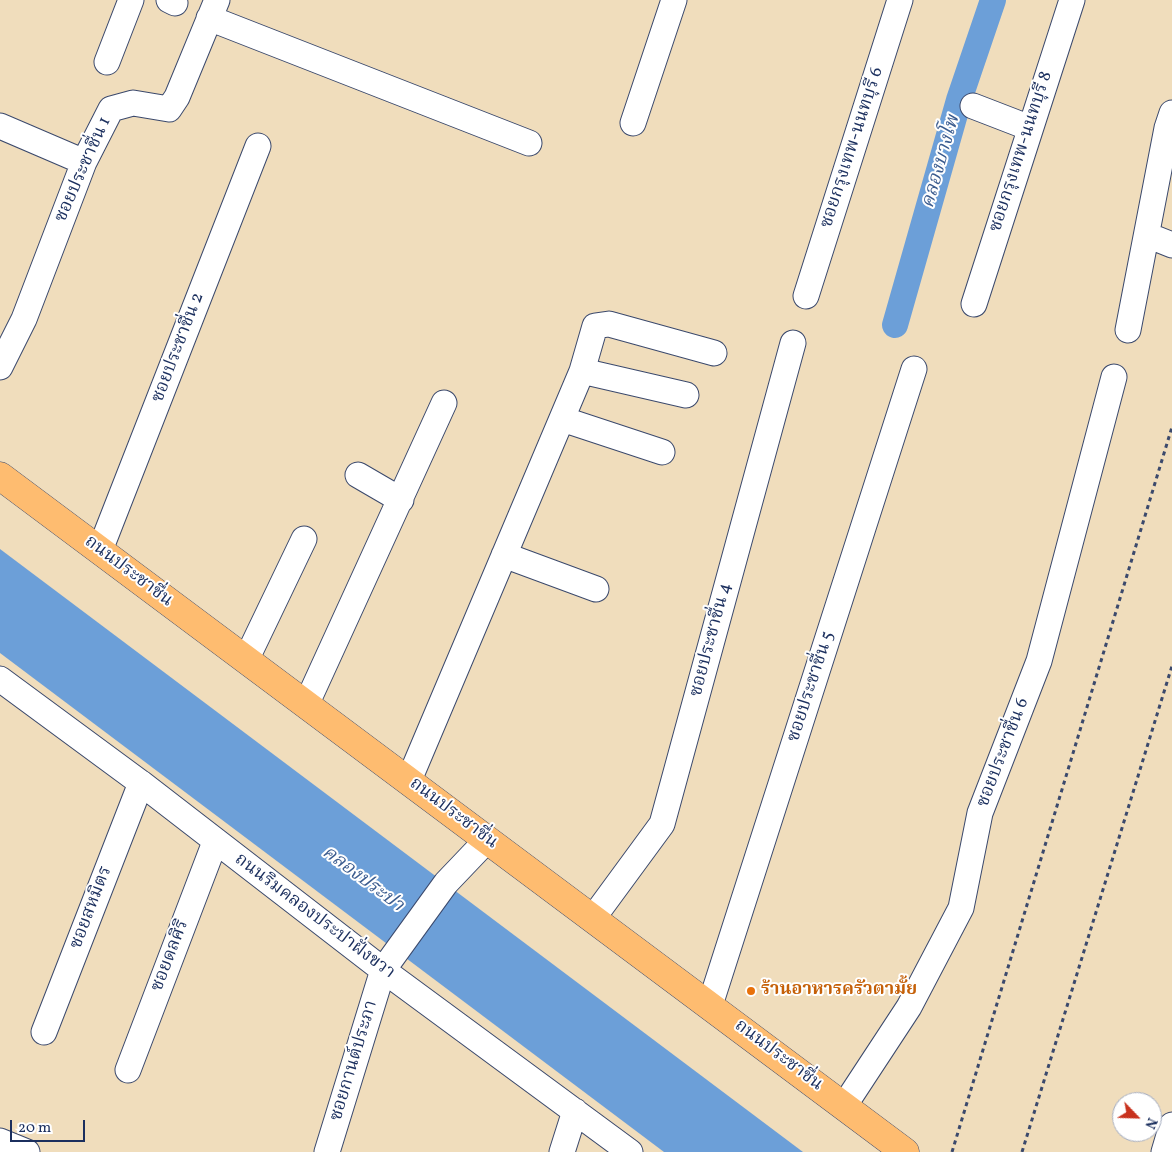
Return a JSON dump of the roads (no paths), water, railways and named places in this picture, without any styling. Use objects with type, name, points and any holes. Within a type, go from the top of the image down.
[{"type":"main road","name":"ถนนประชาชื่น","points":[[0,476],[906,1152]]},
{"type":"street","points":[[107,62],[131,0]]},
{"type":"street","points":[[633,123],[674,0]]},
{"type":"street","name":"ซอยกรุงเทพ-นนทบุรี 6","points":[[806,296],[900,0]]},
{"type":"street","name":"ซอยกรุงเทพ-นนทบุรี 8","points":[[974,304],[1072,0]]},
{"type":"street","points":[[213,9],[529,143]]},
{"type":"street","name":"ซอยประชาชื่น 1","points":[[0,367],[24,319],[84,162],[111,109],[133,103],[169,109],[177,97],[213,9]]},
{"type":"street","points":[[973,106],[1030,128]]},
{"type":"street","points":[[1128,330],[1167,128],[1172,113]]},
{"type":"street","points":[[0,126],[84,162]]},
{"type":"street","name":"ซอยประชาชื่น 2","points":[[100,550],[258,146]]},
{"type":"street","points":[[1147,236],[1172,245]]},
{"type":"street","points":[[409,780],[582,371],[595,326],[609,324],[714,352]]},
{"type":"street","name":"ซอยประชาชื่น 4","points":[[593,918],[662,824],[793,343]]},
{"type":"street","name":"ซอยประชาชื่น 5","points":[[710,1005],[914,369]]},
{"type":"street","points":[[582,371],[686,395]]},
{"type":"street","name":"ซอยประชาชื่น 6","points":[[844,1106],[909,1007],[961,908],[980,813],[1039,661],[1114,378]]},
{"type":"street","points":[[306,705],[444,403]]},
{"type":"street","points":[[562,419],[662,452]]},
{"type":"street","points":[[358,474],[401,500]]},
{"type":"street","points":[[246,660],[304,539]]},
{"type":"street","points":[[504,555],[596,589]]},
{"type":"street","name":"ถนนริมคลองประปาฝั่งขวา","points":[[0,679],[141,783],[215,842],[389,961],[575,1111],[630,1152]]},
{"type":"street","name":"ซอยสหมิตร","points":[[44,1032],[141,783]]},
{"type":"street","name":"ซอยกานต์ประภา","points":[[327,1152],[389,961],[446,883],[487,840]]},
{"type":"street","name":"ซอยดลศิริ","points":[[128,1070],[215,842]]},
{"type":"street","points":[[562,1152],[575,1111]]},
{"type":"street","points":[[1164,1152],[1172,1126]]},
{"type":"street","points":[[0,1141],[27,1152]]},
{"type":"water","name":"คลองประปา","points":[[0,549],[803,1152],[664,1152],[0,653]]},
{"type":"waterway","name":"คลองบางโพ","points":[[895,325],[959,100],[993,0]]},
{"type":"place","name":"ร้านอาหารครัวตามั้ย","points":[[751,991]]}]
